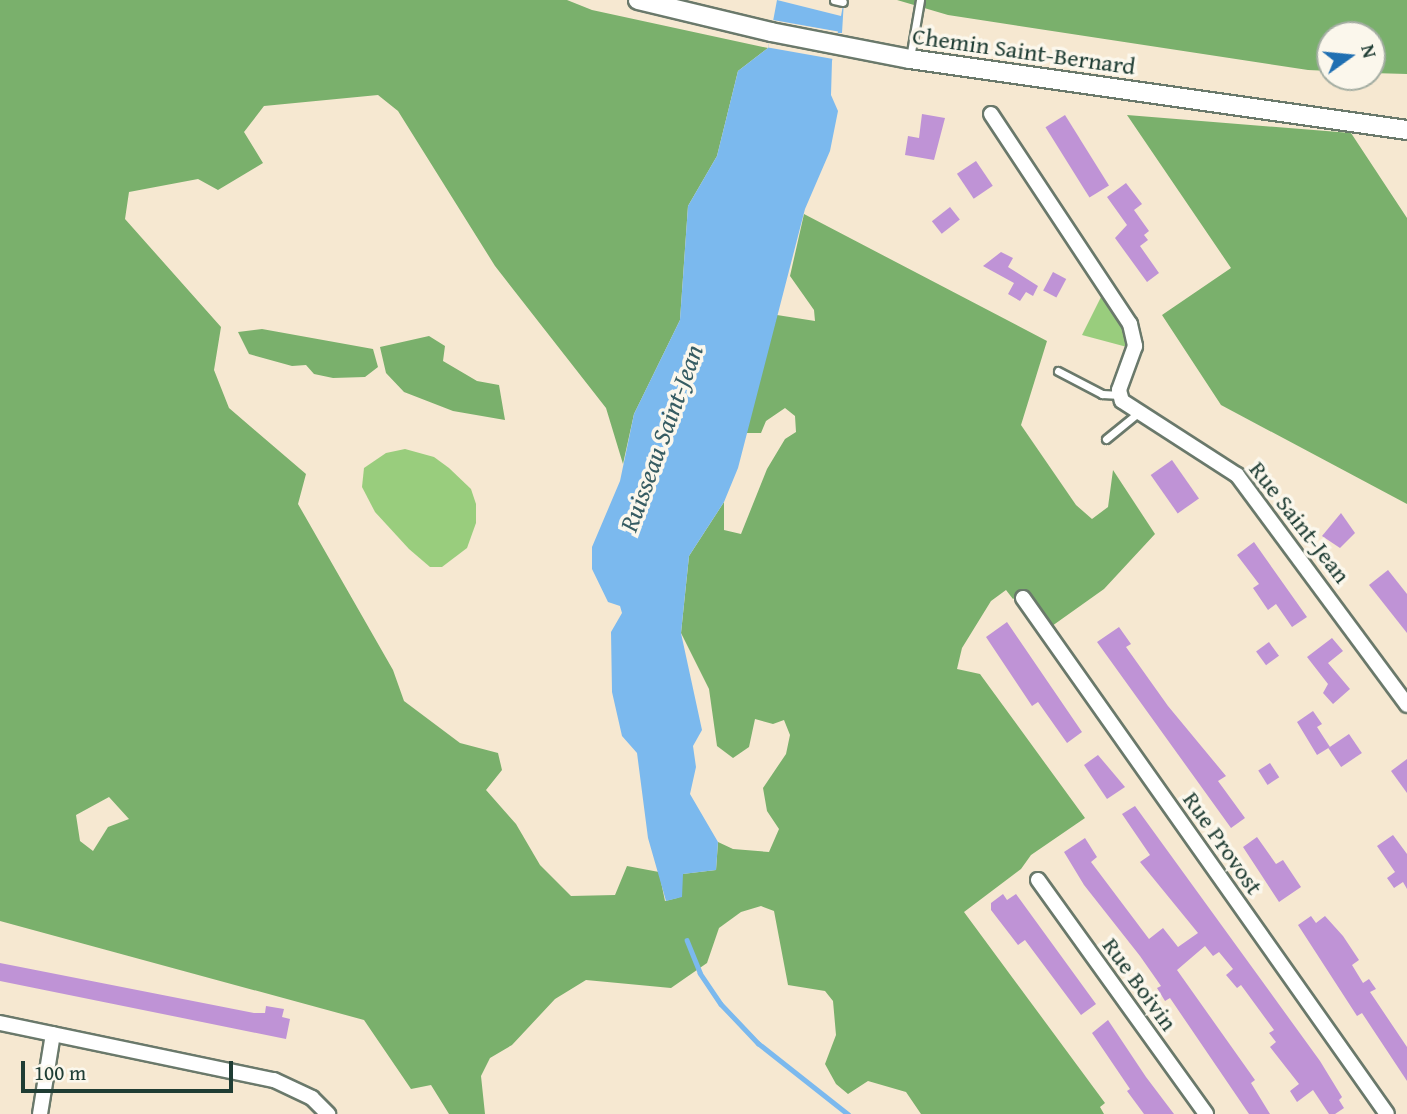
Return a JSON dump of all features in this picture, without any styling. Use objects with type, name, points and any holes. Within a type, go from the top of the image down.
[{"type":"street","name":"Chemin Saint-Bernard","points":[[638,0],[771,32],[910,59],[1407,131]]},
{"type":"street","points":[[991,114],[1130,324],[1135,346],[1120,395]]},
{"type":"street","name":"Rue Saint-Jean","points":[[1120,395],[1138,413],[1237,475],[1407,705]]},
{"type":"street","name":"Rue Provost","points":[[1023,598],[1387,1114]]},
{"type":"street","name":"Rue Boivin","points":[[1038,880],[1206,1114]]},
{"type":"street","points":[[0,1024],[274,1080],[312,1098],[328,1114]]},
{"type":"street","points":[[40,1114],[53,1034]]},
{"type":"lane","points":[[834,0],[844,2]]},
{"type":"lane","points":[[910,59],[920,0]]},
{"type":"lane","points":[[1058,371],[1102,394],[1120,395]]},
{"type":"lane","points":[[1106,439],[1138,413]]},
{"type":"green space","points":[[0,0],[567,0],[592,10],[768,48],[738,71],[717,156],[688,206],[680,320],[634,414],[623,464],[606,408],[495,266],[398,111],[378,95],[264,106],[244,132],[263,163],[218,190],[198,179],[129,192],[125,219],[221,327],[214,370],[229,408],[306,474],[298,504],[393,670],[404,701],[460,743],[498,753],[502,770],[486,790],[516,824],[540,865],[571,896],[615,895],[627,866],[659,872],[665,901],[677,898],[682,896],[682,874],[716,870],[718,842],[733,849],[769,852],[779,829],[767,811],[763,788],[786,754],[790,735],[784,720],[773,724],[755,719],[749,747],[733,758],[717,746],[709,689],[681,633],[689,556],[724,502],[724,530],[741,534],[767,469],[785,439],[796,432],[795,416],[785,408],[766,421],[761,433],[745,433],[777,315],[815,321],[814,310],[790,276],[804,214],[1047,341],[1021,425],[1076,505],[1092,519],[1108,507],[1113,470],[1155,534],[1104,589],[1052,626],[1026,590],[1013,599],[1006,590],[991,601],[962,648],[957,669],[980,674],[1085,818],[1031,855],[1021,869],[964,912],[1105,1103],[1100,1107],[1104,1114],[921,1114],[906,1092],[868,1081],[848,1094],[836,1084],[825,1064],[836,1035],[833,1001],[825,991],[788,985],[774,911],[761,906],[741,912],[719,928],[707,963],[671,988],[586,980],[555,999],[512,1045],[490,1058],[481,1076],[485,1114],[449,1114],[431,1085],[411,1089],[364,1020],[0,921]],"holes":[[[109,797],[129,819],[108,827],[93,851],[80,841],[76,815]]]},
{"type":"green space","points":[[897,0],[1407,0],[1407,74],[1386,73],[1386,21],[1316,21],[1316,70],[948,15]]},
{"type":"green space","points":[[1127,115],[1351,133],[1407,218],[1407,504],[1221,405],[1162,315],[1231,268]]},
{"type":"green space","points":[[1103,293],[1123,326],[1127,347],[1082,335]]},
{"type":"green space","points":[[262,329],[373,349],[378,367],[365,377],[333,378],[314,374],[306,365],[292,366],[249,354],[238,332]]},
{"type":"green space","points":[[429,336],[445,346],[443,361],[477,381],[499,385],[505,420],[453,411],[404,392],[386,373],[380,347]]},
{"type":"green space","points":[[405,449],[434,457],[449,468],[471,489],[476,504],[476,523],[467,548],[442,567],[430,567],[409,549],[375,512],[362,487],[364,468],[386,453]]},
{"type":"water","points":[[777,0],[844,0],[842,33],[838,33],[832,61],[831,95],[838,111],[830,151],[805,209],[738,468],[724,502],[689,556],[681,633],[702,730],[693,746],[696,767],[690,794],[718,842],[716,870],[683,874],[682,897],[666,901],[648,838],[637,753],[622,736],[612,692],[611,632],[622,613],[620,606],[608,602],[592,569],[592,547],[620,481],[634,414],[680,320],[688,206],[717,156],[738,71],[768,48]]},
{"type":"pier","points":[[777,0],[844,0],[841,16]]},
{"type":"pier","points":[[773,20],[838,31],[833,59],[768,48]]},
{"type":"building","points":[[922,114],[945,118],[934,160],[905,155],[908,136],[919,138]]},
{"type":"building","points":[[1065,115],[1109,185],[1089,198],[1045,127]]},
{"type":"building","points":[[976,161],[993,186],[974,199],[957,174]]},
{"type":"building","points":[[1126,183],[1142,204],[1134,210],[1149,231],[1144,235],[1148,240],[1140,246],[1159,273],[1147,282],[1115,238],[1127,225],[1107,197]]},
{"type":"building","points":[[950,207],[960,220],[942,234],[932,221]]},
{"type":"building","points":[[1001,252],[1013,258],[1008,267],[1038,286],[1033,296],[1026,292],[1020,301],[1008,294],[1014,283],[983,266]]},
{"type":"building","points":[[1053,272],[1066,279],[1056,298],[1043,291]]},
{"type":"building","points":[[1172,460],[1199,499],[1178,513],[1151,475]]},
{"type":"building","points":[[1341,513],[1355,533],[1340,548],[1322,536]]},
{"type":"building","points":[[1254,542],[1307,617],[1292,627],[1276,604],[1268,610],[1253,588],[1259,584],[1237,555]]},
{"type":"building","points":[[1388,570],[1407,594],[1407,633],[1369,585]]},
{"type":"building","points":[[1007,622],[1082,732],[1067,743],[1038,702],[1032,706],[986,637]]},
{"type":"building","points":[[1119,627],[1131,644],[1126,647],[1168,706],[1226,776],[1218,781],[1245,818],[1231,828],[1097,642]]},
{"type":"building","points":[[1332,638],[1343,651],[1328,663],[1350,689],[1333,704],[1323,693],[1328,684],[1307,657]]},
{"type":"building","points":[[1269,642],[1279,656],[1266,665],[1256,651]]},
{"type":"building","points":[[1313,711],[1322,724],[1317,727],[1330,747],[1317,755],[1297,722]]},
{"type":"building","points":[[1349,734],[1362,753],[1341,767],[1328,748]]},
{"type":"building","points":[[1098,755],[1125,787],[1107,799],[1084,765]]},
{"type":"building","points":[[1407,759],[1407,793],[1391,771]]},
{"type":"building","points":[[1270,763],[1279,777],[1268,785],[1258,771]]},
{"type":"building","points":[[1135,806],[1320,1061],[1342,1097],[1339,1100],[1344,1108],[1335,1114],[1329,1114],[1313,1090],[1297,1102],[1290,1091],[1299,1084],[1270,1047],[1276,1042],[1269,1033],[1274,1030],[1241,985],[1237,988],[1226,975],[1233,969],[1219,952],[1213,956],[1205,946],[1177,970],[1255,1080],[1251,1083],[1270,1114],[1249,1114],[1170,998],[1165,1001],[1157,988],[1161,986],[1140,956],[1084,885],[1064,852],[1085,838],[1097,857],[1091,862],[1149,939],[1163,928],[1178,947],[1198,933],[1140,862],[1150,855],[1122,814]]},
{"type":"building","points":[[1393,835],[1407,854],[1407,889],[1403,882],[1394,888],[1387,878],[1395,872],[1377,846]]},
{"type":"building","points":[[1257,837],[1276,864],[1283,860],[1301,887],[1279,902],[1243,847]]},
{"type":"building","points":[[1003,894],[1007,900],[1016,894],[1096,1004],[1081,1015],[1025,940],[1018,945],[991,910],[991,903]]},
{"type":"building","points":[[1311,916],[1316,923],[1325,916],[1343,936],[1359,960],[1352,965],[1363,983],[1369,979],[1376,989],[1370,992],[1407,1047],[1407,1081],[1362,1013],[1357,1016],[1298,925]]},
{"type":"building","points":[[0,963],[254,1013],[265,1013],[266,1006],[284,1009],[282,1017],[290,1019],[286,1039],[0,981]]},
{"type":"building","points":[[1108,1020],[1174,1114],[1144,1114],[1127,1091],[1130,1089],[1092,1033]]},
{"type":"waterway","name":"Ruisseau Saint-Jean","points":[[687,940],[700,973],[721,1004],[758,1043],[848,1114]]}]
